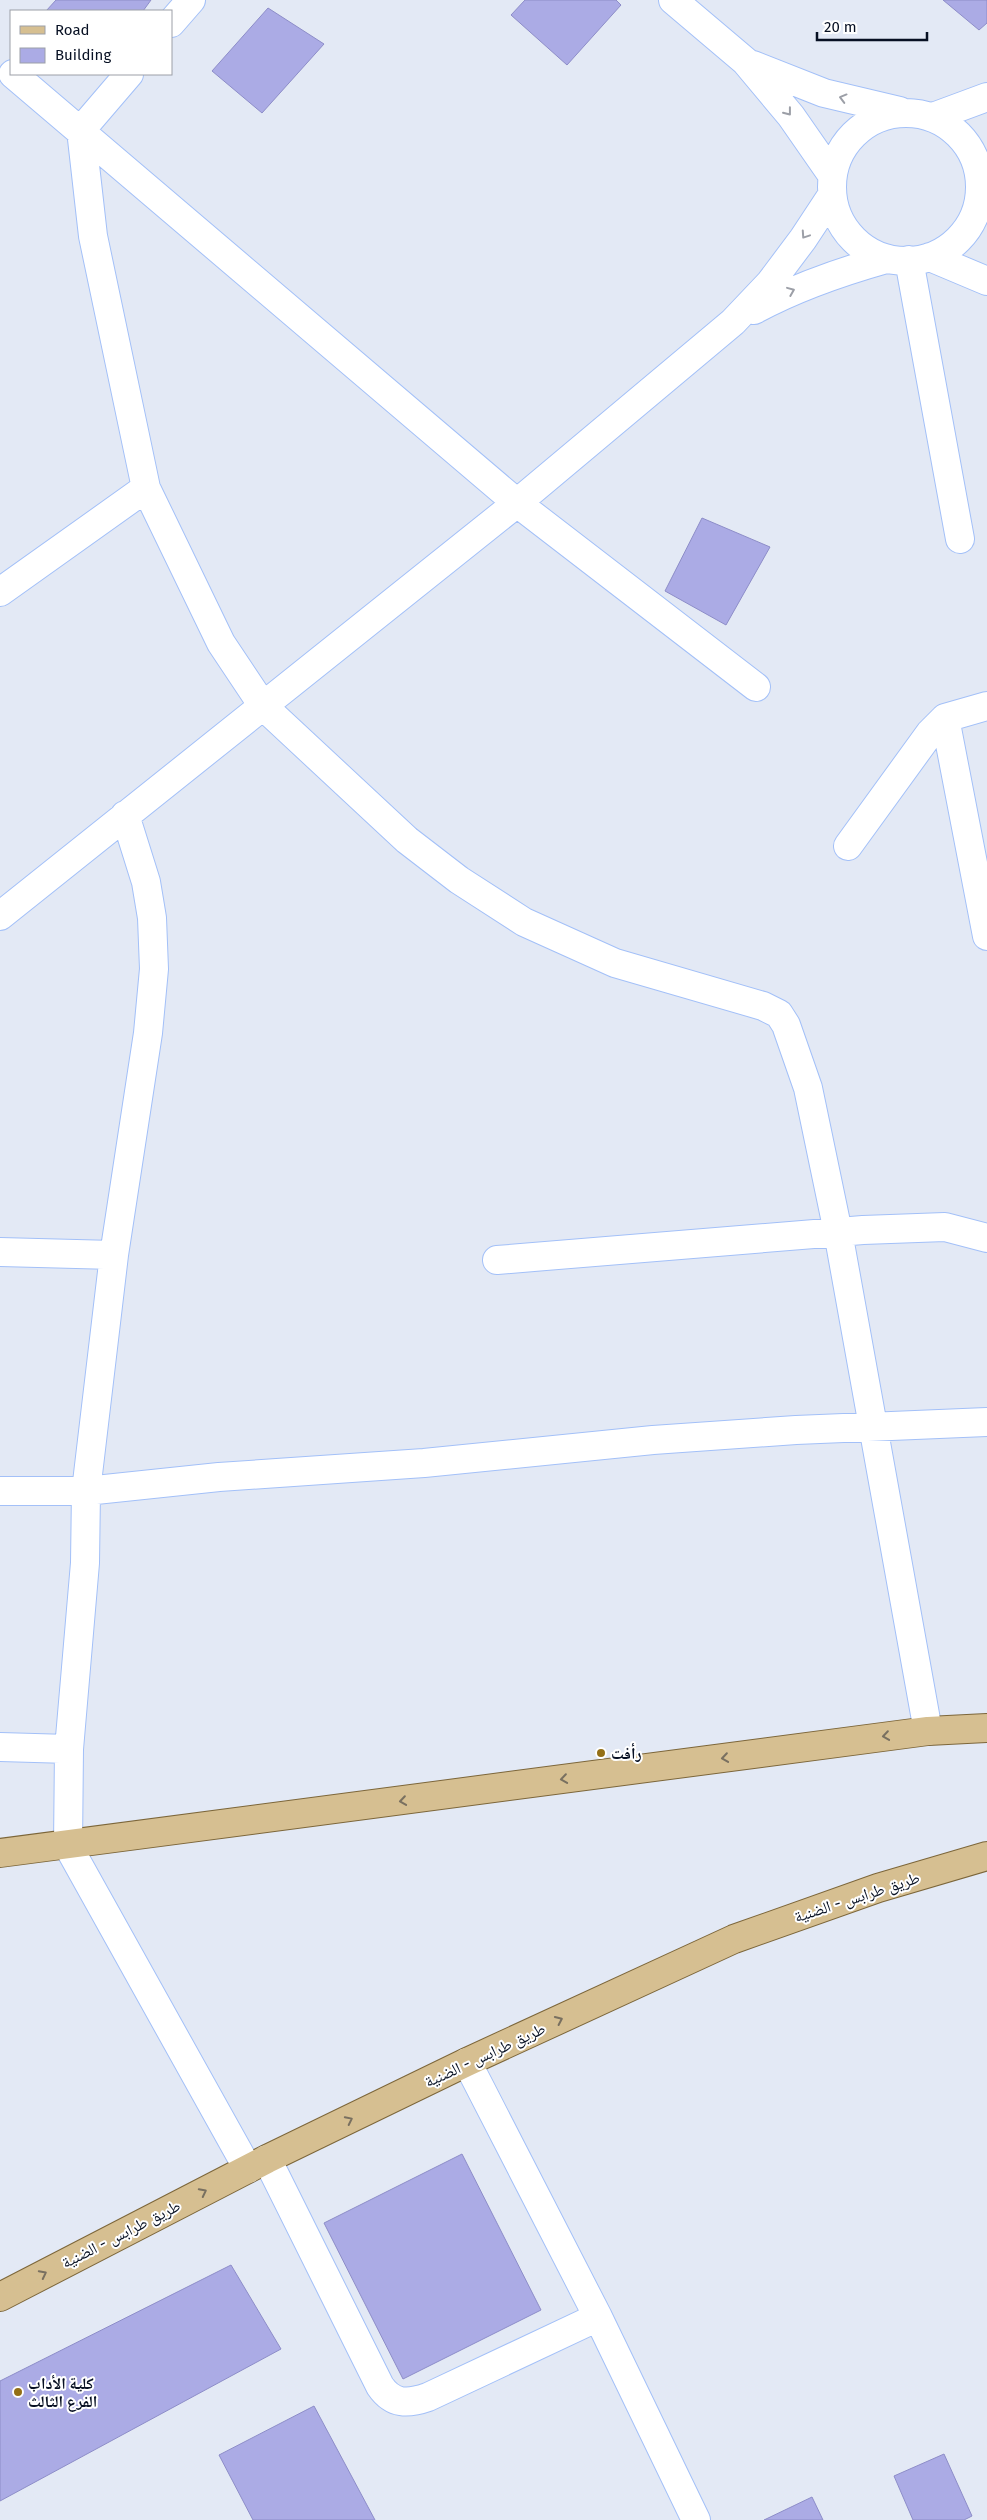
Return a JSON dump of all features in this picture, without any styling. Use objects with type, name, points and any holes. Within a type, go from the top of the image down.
[{"type":"main road","points":[[0,1853],[68,1846],[928,1731],[987,1728]]},
{"type":"main road","name":"طريق طرابس - الضنية","points":[[0,2297],[258,2164],[467,2062],[734,1939],[878,1888],[987,1856]]},
{"type":"street","points":[[172,22],[191,0]]},
{"type":"street","points":[[673,0],[745,61],[791,116],[832,185],[837,216],[849,235],[866,249],[987,281]]},
{"type":"street","points":[[733,322],[799,288],[833,274],[908,259],[947,248],[961,235],[972,219],[983,197],[975,160],[959,134],[920,115],[824,93],[745,61]]},
{"type":"street","points":[[0,63],[10,71]]},
{"type":"street","points":[[14,75],[518,503],[756,687]]},
{"type":"street","points":[[128,75],[81,130],[94,236],[146,488],[221,643],[263,706],[407,840],[459,880],[524,922],[614,963],[763,1006],[779,1014],[786,1025],[808,1088],[838,1232],[928,1731]]},
{"type":"street","points":[[0,916],[125,814],[518,503],[733,322],[770,283],[803,240],[832,185],[841,151],[858,130],[881,116],[920,115],[987,97]]},
{"type":"street","points":[[908,259],[960,540]]},
{"type":"street","points":[[0,592],[146,488]]},
{"type":"street","points":[[848,846],[930,733],[945,718],[987,706]]},
{"type":"street","points":[[945,718],[987,936]]},
{"type":"street","points":[[125,814],[146,882],[152,918],[154,969],[148,1033],[114,1255],[86,1491],[85,1563],[69,1750],[68,1846],[258,2164],[387,2396],[398,2401],[410,2403],[428,2397],[598,2317]]},
{"type":"street","points":[[497,1260],[838,1232],[945,1228],[987,1238]]},
{"type":"street","points":[[0,1252],[114,1255]]},
{"type":"street","points":[[0,1491],[86,1491],[219,1477],[424,1463],[653,1440],[987,1422]]},
{"type":"street","points":[[0,1747],[69,1750]]},
{"type":"street","points":[[467,2062],[598,2317],[696,2520]]},
{"type":"building","points":[[56,0],[151,0],[144,10],[47,10]]},
{"type":"building","points":[[525,0],[616,0],[621,5],[567,65],[511,15]]},
{"type":"building","points":[[943,0],[987,0],[987,23],[979,30]]},
{"type":"building","points":[[268,8],[324,44],[262,113],[212,71]]},
{"type":"building","points":[[702,518],[770,547],[726,625],[665,591]]},
{"type":"building","points":[[462,2154],[541,2310],[403,2379],[324,2223]]},
{"type":"building","points":[[231,2265],[281,2349],[0,2501],[0,2381]]},
{"type":"building","points":[[314,2406],[375,2520],[253,2520],[219,2455]]},
{"type":"building","points":[[944,2454],[972,2516],[964,2520],[913,2520],[894,2476]]},
{"type":"building","points":[[812,2497],[823,2520],[764,2520]]},
{"type":"place","name":"رأفت","points":[[601,1753]]},
{"type":"place","name":"كلية الأداب الفرع الثالث","points":[[18,2392]]}]
